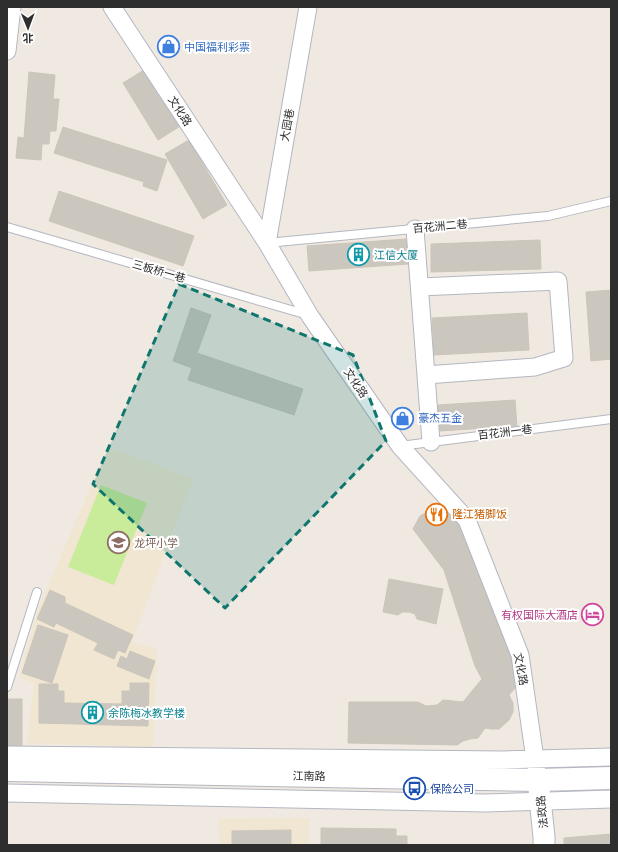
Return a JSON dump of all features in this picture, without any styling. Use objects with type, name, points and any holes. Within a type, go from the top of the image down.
[{"type":"main road","name":"江南路","points":[[7,770],[537,769],[611,778]]},
{"type":"street","points":[[7,51],[12,7]]},
{"type":"street","name":"文化路","points":[[112,7],[267,243],[310,316],[400,446],[467,520],[520,655],[537,769]]},
{"type":"street","name":"大园巷","points":[[267,243],[308,7]]},
{"type":"street","points":[[415,228],[431,442]]},
{"type":"street","points":[[420,287],[558,281],[564,358],[535,367],[426,375]]},
{"type":"street","points":[[7,754],[487,760],[537,769],[611,757]]},
{"type":"street","name":"法政路","points":[[537,769],[544,845]]},
{"type":"street","points":[[7,793],[477,803],[611,799]]},
{"type":"lane","name":"百花洲二巷","points":[[267,243],[548,216],[611,201]]},
{"type":"lane","name":"三板桥一巷","points":[[7,227],[310,316]]},
{"type":"lane","name":"百花洲一巷","points":[[400,446],[611,419]]},
{"type":"lane","points":[[7,687],[37,592]]},
{"type":"highlighted area","points":[[179,284],[353,355],[386,441],[225,608],[93,484]]},
{"type":"shaded area","name":"龙坪小学","points":[[108,447],[193,479],[132,642],[157,649],[153,747],[27,743],[34,684],[19,676],[39,607]]},
{"type":"shaded area","points":[[309,818],[309,845],[220,845],[218,819]]},
{"type":"green space","points":[[101,485],[147,503],[114,585],[68,567]]},
{"type":"building","points":[[147,68],[182,125],[158,140],[123,83]]},
{"type":"building","points":[[29,72],[55,75],[53,99],[59,99],[56,131],[50,131],[49,144],[42,144],[41,160],[16,158],[18,137],[24,138]]},
{"type":"building","points":[[63,127],[167,160],[157,191],[143,186],[144,182],[54,153]]},
{"type":"building","points":[[189,140],[227,205],[203,219],[165,154]]},
{"type":"building","points":[[59,191],[194,236],[183,266],[49,221]]},
{"type":"building","name":"江信大厦","points":[[406,239],[408,264],[309,271],[307,246]]},
{"type":"building","points":[[540,240],[541,269],[431,272],[431,244]]},
{"type":"building","points":[[611,290],[611,359],[591,361],[586,292]]},
{"type":"building","points":[[191,308],[211,315],[197,353],[303,389],[294,415],[188,380],[192,368],[173,361]]},
{"type":"building","points":[[527,313],[529,350],[434,355],[432,318]]},
{"type":"building","points":[[515,400],[517,426],[440,431],[438,405]]},
{"type":"building","points":[[443,503],[466,535],[464,540],[466,544],[471,544],[516,666],[516,687],[509,695],[513,703],[513,712],[509,720],[499,729],[485,728],[478,738],[463,741],[457,745],[348,743],[349,702],[418,702],[426,706],[437,705],[443,700],[463,702],[482,679],[475,666],[444,570],[413,529],[420,516]]},
{"type":"building","points":[[389,579],[443,589],[436,624],[417,619],[415,614],[409,612],[402,612],[398,615],[383,612]]},
{"type":"building","points":[[50,590],[65,597],[65,603],[133,635],[125,653],[118,650],[114,659],[94,650],[98,643],[56,623],[54,627],[37,619]]},
{"type":"building","points":[[38,625],[68,635],[52,683],[22,673]]},
{"type":"building","points":[[130,651],[155,661],[149,679],[117,666],[121,656],[127,659]]},
{"type":"building","name":"余陈梅冰教学楼","points":[[130,683],[149,683],[148,726],[39,723],[39,684],[58,684],[58,691],[64,691],[64,703],[122,704],[122,691],[130,691]]},
{"type":"building","points":[[7,699],[22,699],[22,749],[7,749]]},
{"type":"building","points":[[321,828],[396,829],[396,836],[407,836],[407,845],[321,845]]},
{"type":"building","points":[[291,830],[291,845],[232,845],[232,831]]},
{"type":"building","points":[[611,834],[611,845],[564,845],[564,838]]},
{"type":"place","name":"中国福利彩票","points":[[169,47]]},
{"type":"place","name":"江信大厦","points":[[358,255]]},
{"type":"place","name":"豪杰五金","points":[[402,418]]},
{"type":"place","name":"隆江猪脚饭","points":[[437,514]]},
{"type":"place","name":"龙坪小学","points":[[118,543]]},
{"type":"place","name":"有权国际大酒店","points":[[593,615]]},
{"type":"place","name":"余陈梅冰教学楼","points":[[93,713]]},
{"type":"place","name":"保险公司","points":[[414,789]]}]
